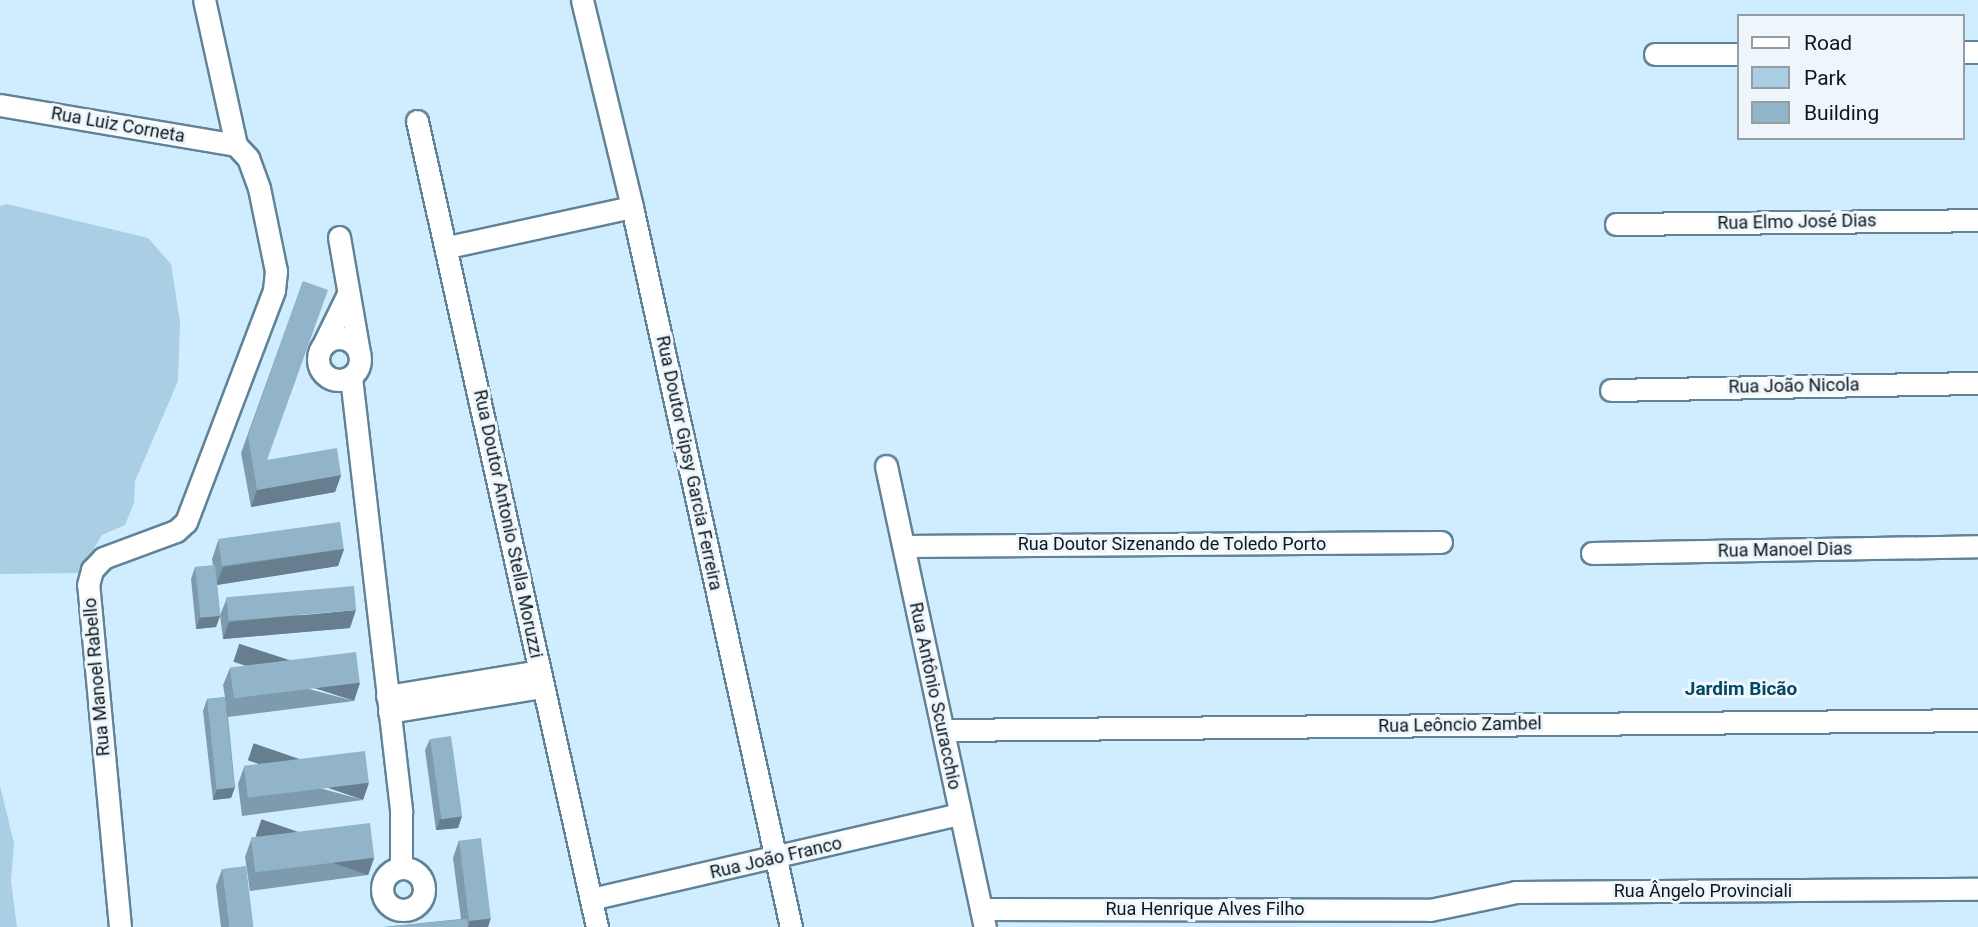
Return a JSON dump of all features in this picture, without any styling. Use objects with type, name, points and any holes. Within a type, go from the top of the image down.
[{"type":"street","name":"Rua Manoel Rabello","points":[[120,927],[88,585],[92,570],[103,558],[176,531],[187,522],[274,290],[276,250],[248,158],[236,145],[204,0]]},
{"type":"street","name":"Rua Doutor Gipsy Garcia Ferreira","points":[[582,0],[632,207],[792,927]]},
{"type":"street","points":[[1655,54],[1736,54]]},
{"type":"street","name":"Rua Luiz Corneta","points":[[0,105],[236,145]]},
{"type":"street","name":"Rua Doutor Antonio Stella Moruzzi","points":[[417,121],[448,247],[540,679],[597,927]]},
{"type":"street","points":[[448,247],[632,207]]},
{"type":"street","name":"Rua Elmo José Dias","points":[[1616,224],[1978,220]]},
{"type":"street","points":[[338,237],[360,355],[351,377],[401,812],[401,868]]},
{"type":"street","points":[[348,294],[322,347],[318,362],[326,376],[334,380],[351,377]]},
{"type":"street","points":[[322,347],[343,338],[360,355]]},
{"type":"street","name":"Rua João Nicola","points":[[1611,390],[1978,383]]},
{"type":"street","name":"Rua Antônio Scuracchio","points":[[886,466],[983,918]]},
{"type":"street","name":"Rua Doutor Sizenando de Toledo Porto","points":[[904,546],[1441,542]]},
{"type":"street","name":"Rua Manoel Dias","points":[[1592,553],[1978,546]]},
{"type":"street","points":[[388,704],[540,679]]},
{"type":"street","name":"Rua Leôncio Zambel","points":[[943,730],[1978,720]]},
{"type":"street","name":"Rua João Franco","points":[[591,899],[960,814]]},
{"type":"street","name":"Rua Ângelo Provinciali","points":[[1430,909],[1516,892],[1978,889]]},
{"type":"street","name":"Rua Henrique Alves Filho","points":[[983,918],[1430,909]]},
{"type":"green space","points":[[7,204],[148,238],[171,264],[180,322],[178,381],[135,481],[134,503],[125,525],[102,535],[79,573],[0,574],[0,206]]},
{"type":"green space","points":[[0,786],[14,843],[11,881],[17,927],[0,927]]},
{"type":"building","points":[[303,281],[328,290],[267,460],[337,448],[341,475],[257,490],[248,436]]},
{"type":"building","points":[[340,522],[344,549],[222,566],[218,539]]},
{"type":"building","points":[[215,565],[220,616],[200,618],[195,567]]},
{"type":"building","points":[[354,586],[356,610],[229,621],[226,597]]},
{"type":"building","points":[[356,652],[360,683],[234,698],[230,667]]},
{"type":"building","points":[[225,697],[235,788],[217,789],[207,699]]},
{"type":"building","points":[[451,736],[462,816],[441,819],[430,739]]},
{"type":"building","points":[[365,751],[369,783],[248,798],[244,766]]},
{"type":"building","points":[[370,823],[374,858],[255,872],[251,838]]},
{"type":"building","points":[[481,838],[491,918],[469,921],[459,841]]},
{"type":"building","points":[[246,866],[253,927],[229,927],[222,869]]},
{"type":"building","points":[[467,919],[468,927],[383,927]]},
{"type":"district","name":"Jardim Bicão","points":[[1741,689]]}]
